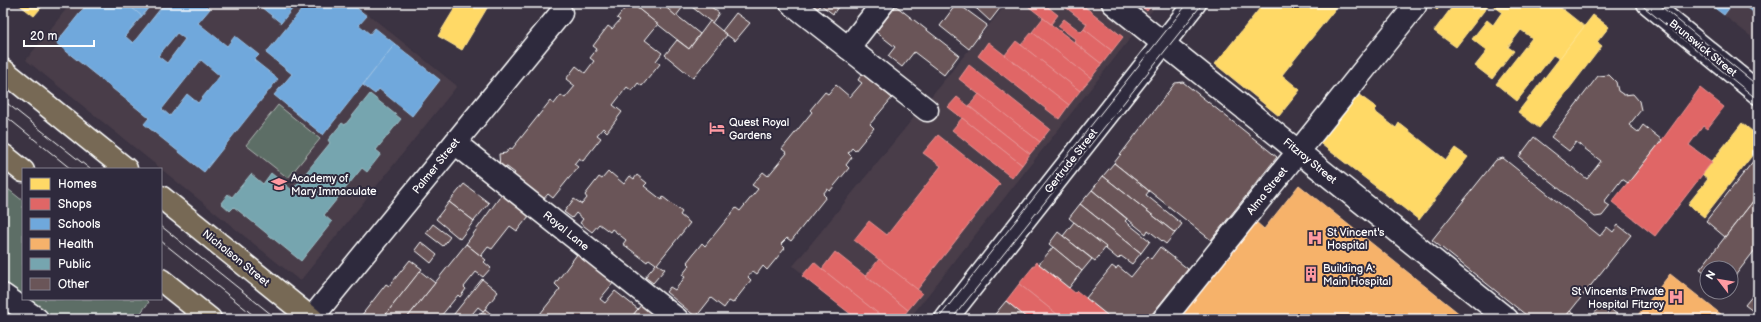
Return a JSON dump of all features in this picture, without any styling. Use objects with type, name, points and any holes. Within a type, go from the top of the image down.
[{"type":"main road","points":[[3,70],[125,168]]},
{"type":"main road","points":[[3,155],[22,170]]},
{"type":"main road","name":"Nicholson Street","points":[[162,198],[311,319]]},
{"type":"main road","points":[[162,281],[210,319]]},
{"type":"street","points":[[791,3],[927,110]]},
{"type":"street","points":[[848,48],[883,3]]},
{"type":"street","name":"Fitzroy Street","points":[[1113,3],[1507,319]]},
{"type":"street","name":"Gertrude Street","points":[[946,319],[1196,3]]},
{"type":"street","name":"Brunswick Street","points":[[1648,3],[1758,93]]},
{"type":"street","name":"Alma Street","points":[[1164,319],[1415,6]]},
{"type":"street","name":"Palmer Street","points":[[311,319],[561,13]]},
{"type":"street","name":"Royal Lane","points":[[455,143],[677,319]]},
{"type":"street","points":[[3,295],[37,319]]},
{"type":"shaded area","name":"Academy of Mary Immaculate","points":[[71,3],[354,3],[457,86],[300,281],[162,170],[162,168],[160,168],[26,60]]},
{"type":"shaded area","points":[[1007,3],[1158,3],[909,319],[860,319],[793,266]]},
{"type":"shaded area","points":[[1708,3],[1758,3],[1758,42]]},
{"type":"green space","points":[[278,105],[320,139],[288,178],[246,145]]},
{"type":"green space","points":[[3,185],[22,200],[22,300],[147,300],[149,302],[136,319],[3,319]]},
{"type":"building: Homes","points":[[17,3],[45,3],[34,16]]},
{"type":"building: Homes","points":[[458,3],[490,3],[462,50],[438,36]]},
{"type":"building: Homes","points":[[1264,3],[1340,3],[1282,75],[1300,90],[1279,116],[1215,64]]},
{"type":"building: Homes","points":[[1429,3],[1443,3],[1437,10]]},
{"type":"building: Homes","points":[[1455,3],[1490,3],[1456,47],[1434,31]]},
{"type":"building: Homes","points":[[1490,3],[1555,3],[1585,27],[1560,59],[1553,55],[1517,101],[1496,84],[1532,38],[1521,30],[1508,47],[1514,51],[1492,79],[1475,66],[1487,51],[1472,39],[1487,20],[1493,25],[1502,12]]},
{"type":"building: Homes","points":[[1593,15],[1609,27],[1597,42],[1602,46],[1539,128],[1518,112]]},
{"type":"building: Homes","points":[[1355,92],[1377,108],[1374,111],[1396,128],[1399,123],[1446,160],[1455,148],[1468,157],[1419,220],[1317,141]]},
{"type":"building: Homes","points":[[1742,123],[1758,136],[1758,148],[1704,217],[1688,204],[1708,179],[1702,174]]},
{"type":"building: Shops","points":[[1024,3],[1043,3],[1058,15],[1051,24]]},
{"type":"building: Shops","points":[[1066,3],[1080,3],[1123,37],[1112,51],[1084,29],[1087,24],[1064,6]]},
{"type":"building: Shops","points":[[1137,3],[1153,3],[1147,11]]},
{"type":"building: Shops","points":[[1043,18],[1102,64],[1091,78],[1032,32]]},
{"type":"building: Shops","points":[[1064,19],[1081,32],[1084,29],[1112,51],[1102,64],[1074,42],[1075,39],[1058,26]]},
{"type":"building: Shops","points":[[1032,32],[1091,78],[1080,91],[1021,45]]},
{"type":"building: Shops","points":[[1016,41],[1080,91],[1069,105],[1005,55]]},
{"type":"building: Shops","points":[[988,42],[1069,105],[1059,119],[978,56]]},
{"type":"building: Shops","points":[[969,65],[1050,129],[1040,142],[959,79]]},
{"type":"building: Shops","points":[[1700,88],[1724,107],[1707,129],[1703,126],[1689,145],[1712,162],[1655,236],[1612,202],[1662,140]]},
{"type":"building: Shops","points":[[979,94],[1040,142],[1030,154],[969,106]]},
{"type":"building: Shops","points":[[957,97],[1030,154],[1022,165],[948,107]]},
{"type":"building: Shops","points":[[962,118],[1022,165],[1012,178],[952,130]]},
{"type":"building: Shops","points":[[938,135],[1000,184],[917,290],[854,240],[869,221],[887,235],[941,166],[923,153]]},
{"type":"building: Shops","points":[[835,252],[908,310],[901,319],[885,319],[822,269]]},
{"type":"building: Shops","points":[[879,259],[922,293],[908,310],[866,276]]},
{"type":"building: Shops","points":[[814,262],[885,319],[857,319],[802,276]]},
{"type":"building: Shops","points":[[1037,262],[1075,293],[1077,291],[1112,319],[1063,319],[1019,284]]},
{"type":"building: Shops","points":[[1019,284],[1063,319],[1028,319],[1006,301]]},
{"type":"building: Schools","points":[[88,3],[126,3],[142,16],[125,36],[133,43],[165,3],[202,3],[210,9],[198,23],[227,46],[235,36],[259,55],[254,60],[278,79],[204,172],[144,124],[149,118],[56,43]],"holes":[[[177,33],[185,39],[167,63],[158,56]],[[201,60],[220,76],[198,103],[187,94],[170,116],[162,109]]]},
{"type":"building: Schools","points":[[126,3],[152,3],[142,16]]},
{"type":"building: Schools","points":[[256,3],[297,3],[281,23]]},
{"type":"building: Schools","points":[[307,3],[347,3],[352,7],[353,5],[367,16],[359,25],[370,34],[375,28],[395,44],[323,135],[274,95],[292,74],[266,53]]},
{"type":"building: Schools","points":[[1708,3],[1733,3],[1724,15]]},
{"type":"building: Schools","points":[[1742,3],[1758,3],[1758,16]]},
{"type":"building: Schools","points":[[395,44],[440,80],[412,116],[379,89],[375,94],[363,85]]},
{"type":"building: Health","name":"St Vincent's Hospital","points":[[1299,185],[1466,319],[1176,319],[1255,221],[1264,229]]},
{"type":"building: Health","name":"St Vincents Private Hospital Fitzroy","points":[[1670,274],[1699,297],[1699,300],[1703,300],[1727,319],[1635,319]]},
{"type":"building: Public","points":[[370,94],[401,119],[376,150],[381,154],[367,172],[362,168],[324,215],[332,222],[301,261],[234,207],[230,211],[221,203],[228,194],[232,197],[251,174],[263,184],[271,173],[292,190],[330,143],[328,140],[342,123],[345,125]]},
{"type":"building: Other","points":[[629,3],[658,24],[645,40],[662,53],[656,61],[660,64],[642,86],[638,83],[632,91],[627,87],[613,105],[622,112],[607,132],[603,128],[597,135],[601,138],[583,161],[579,158],[574,164],[578,167],[553,198],[548,194],[541,202],[511,178],[515,173],[507,167],[500,168],[499,154],[506,153],[510,148],[512,149],[550,101],[554,104],[561,95],[565,98],[575,86],[566,79],[576,66],[585,73],[594,61],[590,58],[597,49],[593,46],[608,26],[612,29],[620,20],[617,18]]},
{"type":"building: Other","points":[[631,3],[661,3],[700,34],[689,49]]},
{"type":"building: Other","points":[[661,3],[686,3],[676,16]]},
{"type":"building: Other","points":[[687,3],[706,3],[719,13],[712,23]]},
{"type":"building: Other","points":[[807,3],[841,3],[833,14],[821,5],[816,10]]},
{"type":"building: Other","points":[[857,3],[866,3],[862,7]]},
{"type":"building: Other","points":[[957,3],[987,25],[969,49],[940,26]]},
{"type":"building: Other","points":[[968,3],[982,3],[977,9]]},
{"type":"building: Other","points":[[982,3],[1004,3],[990,21],[977,9]]},
{"type":"building: Other","points":[[896,6],[959,55],[944,75],[914,52],[902,67],[888,56],[895,47],[876,32]]},
{"type":"building: Other","points":[[736,13],[750,23],[735,41],[722,31]]},
{"type":"building: Other","points":[[710,21],[727,35],[693,78],[665,55],[677,40],[689,49]]},
{"type":"building: Other","points":[[862,74],[892,98],[870,124],[874,128],[855,151],[852,148],[848,153],[852,157],[846,165],[849,168],[830,191],[827,189],[823,194],[826,197],[791,241],[787,238],[781,244],[785,248],[767,270],[763,266],[757,274],[753,271],[748,277],[751,280],[733,303],[729,301],[724,308],[711,298],[696,317],[666,292],[670,287],[675,290],[685,277],[682,275],[690,265],[687,262],[702,243],[705,246],[736,208],[740,211],[758,189],[752,185],[763,172],[768,176],[787,153],[782,149],[812,112],[810,110],[825,92],[828,94],[836,85],[850,97],[862,83],[858,80]]},
{"type":"building: Other","points":[[1609,75],[1616,82],[1618,91],[1624,95],[1633,94],[1639,101],[1641,110],[1629,125],[1638,132],[1643,125],[1662,140],[1628,183],[1622,179],[1604,202],[1610,206],[1602,216],[1595,217],[1519,157],[1534,137],[1587,179],[1601,161],[1576,142],[1569,151],[1551,137],[1598,76]]},
{"type":"building: Other","points":[[1183,82],[1277,157],[1211,240],[1114,163],[1175,83]]},
{"type":"building: Other","points":[[1758,155],[1758,195],[1725,237],[1706,221]]},
{"type":"building: Other","points":[[1503,158],[1600,236],[1607,227],[1613,232],[1618,225],[1631,235],[1564,319],[1531,319],[1432,240],[1496,160]]},
{"type":"building: Other","points":[[1114,163],[1149,191],[1146,195],[1182,224],[1175,233],[1103,176]]},
{"type":"building: Other","points":[[608,172],[624,184],[630,176],[634,179],[637,175],[647,183],[644,186],[662,200],[663,197],[682,212],[680,215],[690,223],[657,264],[665,269],[653,283],[645,277],[656,264],[649,259],[647,262],[623,244],[626,240],[612,229],[610,232],[599,224],[592,232],[580,223],[583,219],[576,213],[572,218],[564,212],[574,199],[582,204],[587,198],[585,195],[599,177],[602,179]]},
{"type":"building: Other","points":[[1103,176],[1175,233],[1166,244],[1148,230],[1146,234],[1092,190]]},
{"type":"building: Other","points":[[464,184],[489,203],[474,221],[449,202]]},
{"type":"building: Other","points":[[1092,190],[1127,219],[1125,221],[1150,241],[1141,253],[1080,204]]},
{"type":"building: Other","points":[[502,194],[529,216],[517,231],[510,226],[492,249],[488,247],[481,256],[466,244]]},
{"type":"building: Other","points":[[1758,195],[1758,246],[1739,271],[1739,260],[1707,260]]},
{"type":"building: Other","points":[[449,202],[474,221],[460,239],[436,219]]},
{"type":"building: Other","points":[[1080,204],[1141,253],[1132,264],[1121,256],[1118,259],[1069,218]]},
{"type":"building: Other","points":[[1074,222],[1106,247],[1095,261],[1063,236]]},
{"type":"building: Other","points":[[433,224],[450,237],[443,246],[426,233]]},
{"type":"building: Other","points":[[1058,232],[1092,259],[1082,271],[1049,244]]},
{"type":"building: Other","points":[[421,242],[437,255],[431,263],[415,250]]},
{"type":"building: Other","points":[[466,244],[486,260],[484,262],[491,268],[483,277],[476,272],[464,287],[466,289],[460,297],[458,295],[441,316],[445,319],[406,319]]},
{"type":"building: Other","points":[[1053,247],[1082,271],[1069,288],[1039,264]]},
{"type":"building: Other","points":[[1160,247],[1188,269],[1148,319],[1112,319],[1086,298],[1112,266],[1116,269],[1118,266],[1131,277],[1148,256],[1151,259]]},
{"type":"building: Other","points":[[578,253],[614,282],[600,299],[605,303],[615,291],[638,309],[630,319],[536,319],[560,289],[555,284]]},
{"type":"building: Other","points":[[410,260],[422,269],[382,319],[364,319],[361,316],[386,284],[389,286]]},
{"type":"building: Other","points":[[420,271],[435,283],[406,319],[382,319]]},
{"type":"building: Other","points":[[482,279],[498,292],[485,309],[483,311],[478,307],[468,319],[450,319]]},
{"type":"building: Other","points":[[1758,289],[1758,315],[1745,305]]},
{"type":"building: Other","points":[[1006,301],[1028,319],[991,319]]},
{"type":"building: Other","points":[[1603,303],[1623,319],[1590,319]]},
{"type":"building: Other","points":[[641,305],[658,318],[630,319]]},
{"type":"building: Other","points":[[485,309],[495,317],[493,319],[477,319]]},
{"type":"building: Other","points":[[1570,311],[1580,319],[1564,319]]},
{"type":"tram line","points":[[938,319],[1188,3]]},
{"type":"tram line","points":[[952,319],[1203,3]]},
{"type":"tram line","points":[[1639,3],[1758,100]]},
{"type":"tram line","points":[[1657,3],[1758,86]]},
{"type":"tram line","points":[[3,100],[89,168]]},
{"type":"tram line","points":[[3,114],[70,168]]},
{"type":"tram line","points":[[162,227],[277,319]]},
{"type":"tram line","points":[[162,242],[258,319]]},
{"type":"place","name":"Quest Royal Gardens","points":[[717,128]]},
{"type":"place","name":"Academy of Mary Immaculate","points":[[279,184]]},
{"type":"place","name":"St Vincent's Hospital","points":[[1315,238]]},
{"type":"place","name":"Building A: Main Hospital","points":[[1311,274]]},
{"type":"place","name":"St Vincents Private Hospital Fitzroy","points":[[1676,297]]}]
